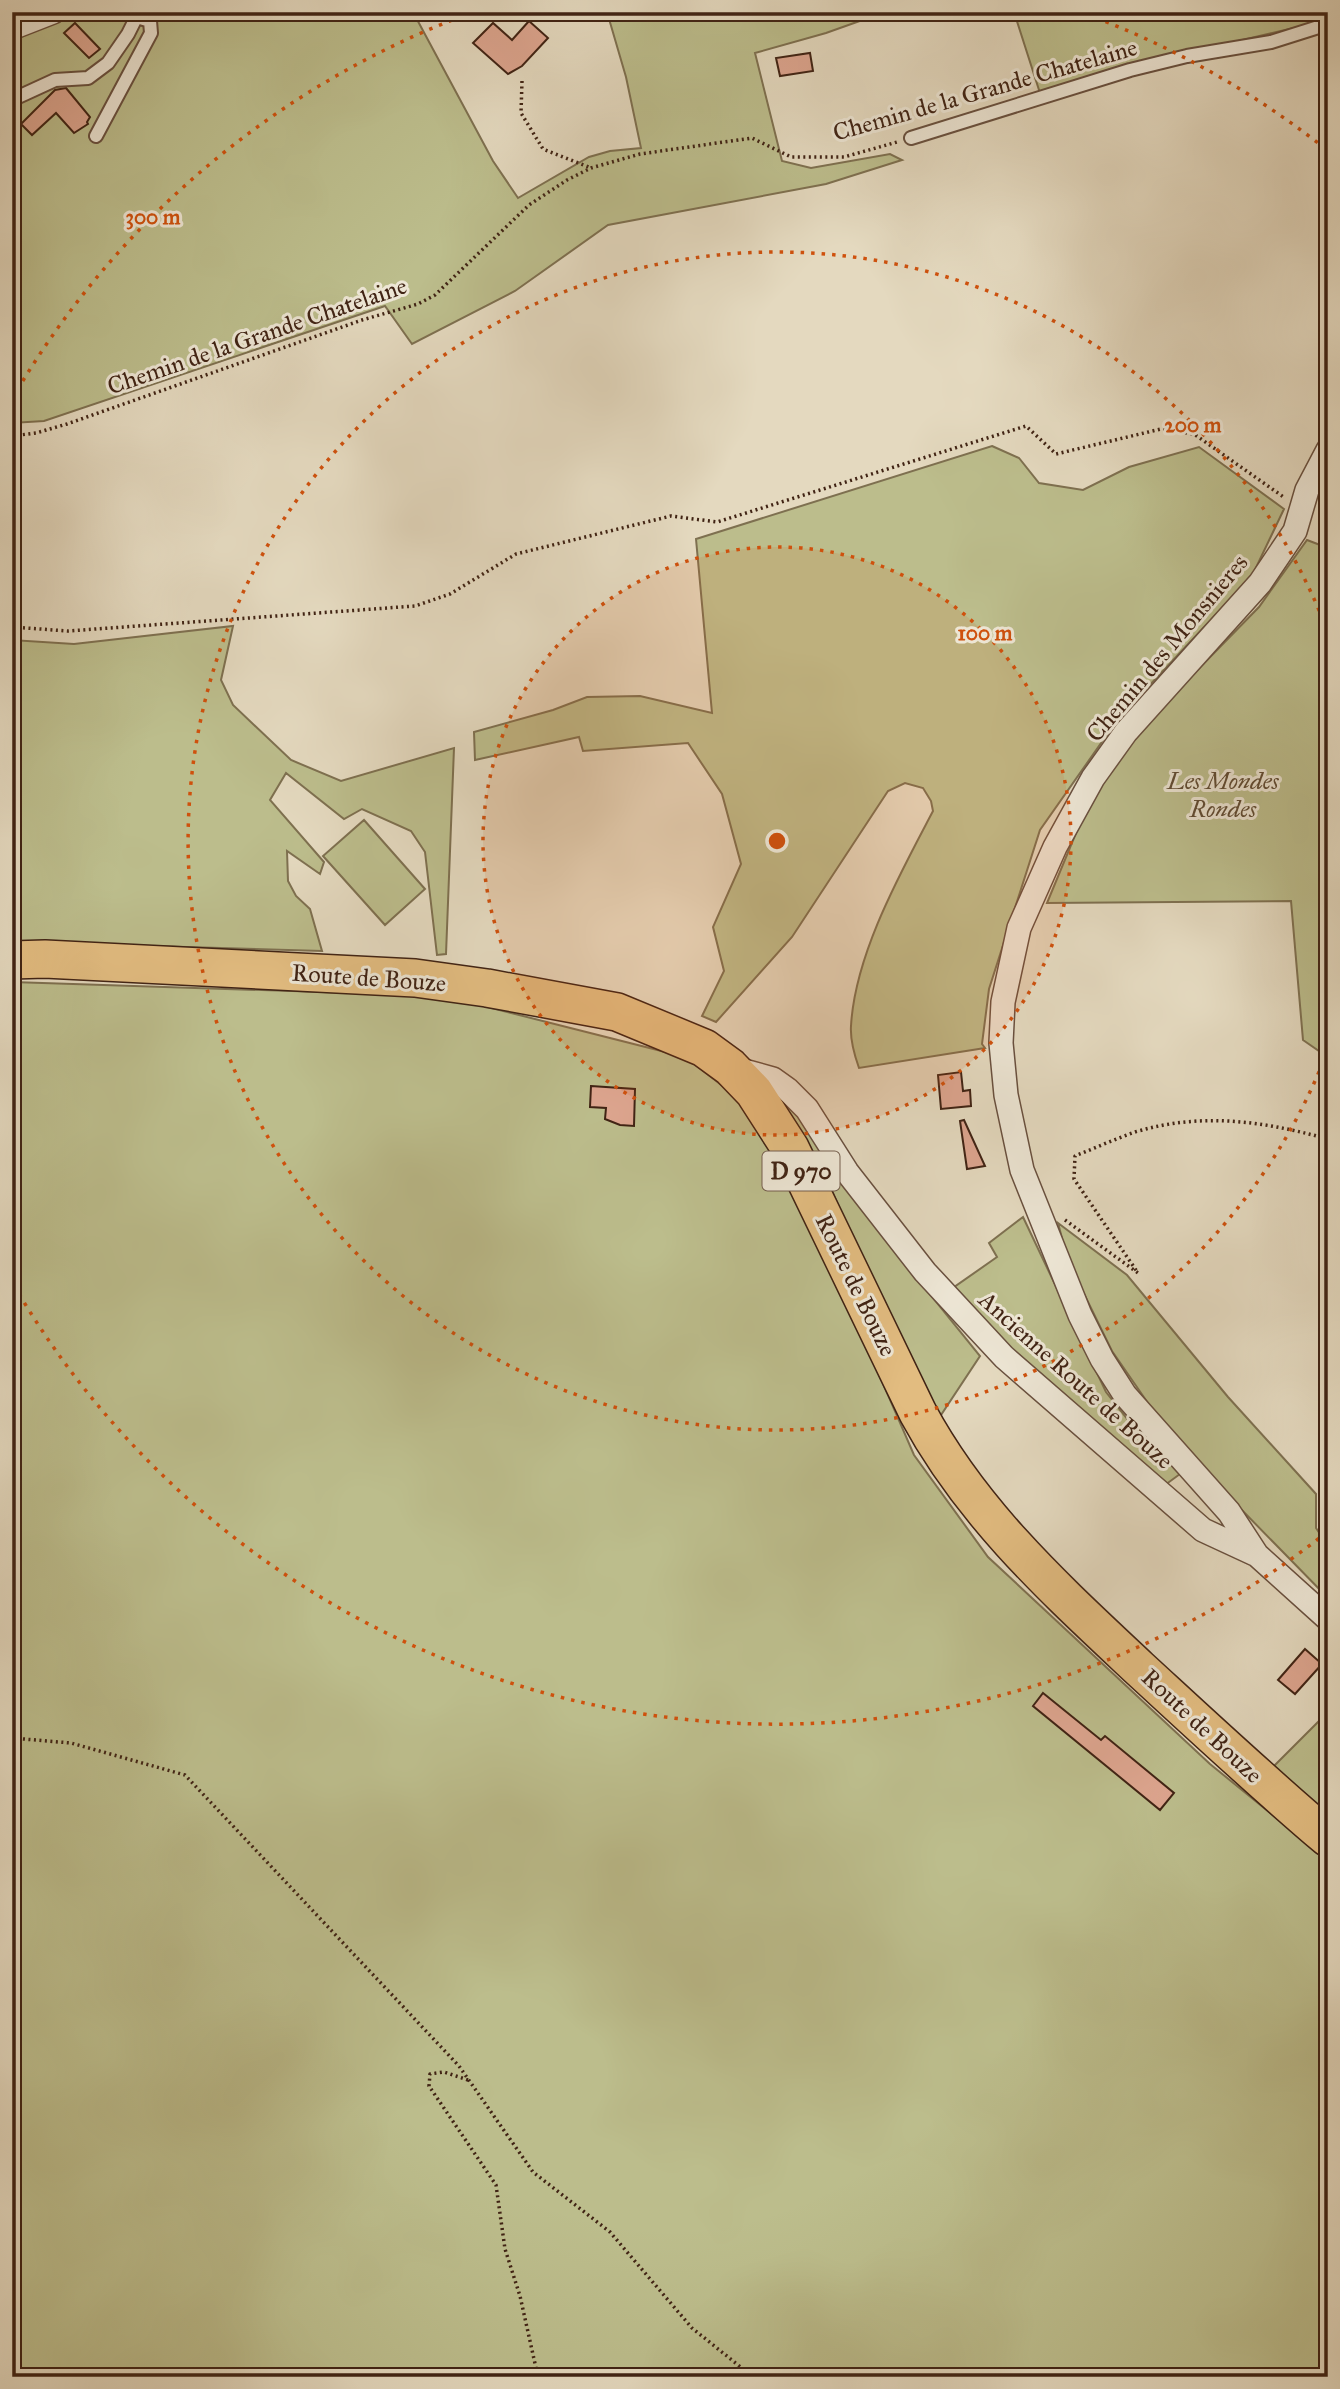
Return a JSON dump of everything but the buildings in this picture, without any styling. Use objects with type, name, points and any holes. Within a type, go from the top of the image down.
[{"type":"main road","name":"Route de Bouze","points":[[12,960],[46,959],[402,978],[487,988],[617,1012],[704,1048],[730,1067],[754,1092],[790,1148],[918,1413],[935,1445],[965,1488],[1028,1563],[1254,1775],[1328,1838]]},
{"type":"street","points":[[12,28],[53,12]]},
{"type":"street","name":"Chemin des Monsnieres","points":[[1257,1555],[1229,1512],[1125,1395],[1101,1359],[1080,1315],[1022,1170],[1006,1094],[1001,1043],[1003,1002],[1018,928],[1055,847],[1093,778],[1126,732],[1260,583],[1291,539],[1315,471],[1328,450]]},
{"type":"street","name":"Ancienne Route de Bouze","points":[[730,1067],[773,1079],[807,1109],[847,1171],[925,1272],[1004,1356],[1203,1530],[1257,1555],[1328,1619]]},
{"type":"lane","points":[[18,97],[55,80],[88,78],[108,63],[138,15],[150,21],[151,33],[96,136]]},
{"type":"lane","name":"Chemin de la Grande Chatelaine","points":[[911,138],[1130,70],[1187,56],[1270,41],[1328,24]]},
{"type":"path","points":[[523,81],[521,113],[543,149],[591,168]]},
{"type":"path","name":"Chemin de la Grande Chatelaine","points":[[12,436],[36,433],[67,424],[362,320],[418,304],[435,295],[529,205],[591,168],[640,154],[752,138],[791,157],[844,157],[911,138]]},
{"type":"path","points":[[12,627],[68,631],[415,606],[450,594],[516,554],[671,516],[717,522],[1026,426],[1056,454],[1161,429],[1194,433],[1301,509]]},
{"type":"path","points":[[1060,1216],[1138,1273],[1074,1179],[1075,1156],[1136,1132],[1187,1122],[1246,1121],[1328,1139]]},
{"type":"path","points":[[12,1738],[71,1743],[185,1775],[459,2066],[533,2172],[610,2232],[692,2328],[753,2377]]},
{"type":"path","points":[[470,2081],[444,2071],[430,2074],[429,2086],[496,2185],[505,2249],[520,2296],[538,2377]]},
{"type":"green space","points":[[12,12],[413,12],[493,161],[518,198],[589,157],[610,151],[641,148],[626,77],[607,12],[885,12],[826,33],[755,53],[782,161],[811,168],[890,154],[902,160],[826,184],[608,225],[515,291],[412,344],[385,306],[44,421],[12,423]]},
{"type":"green space","points":[[1014,12],[1328,12],[1328,20],[1204,49],[1040,93]]},
{"type":"green space","points":[[992,446],[1019,458],[1039,483],[1083,490],[1129,467],[1199,447],[1284,509],[1252,576],[1118,719],[1040,830],[989,989],[982,1044],[985,1048],[859,1068],[851,1026],[861,971],[881,915],[933,811],[931,801],[923,788],[905,783],[888,791],[792,937],[716,1022],[702,1016],[724,971],[713,927],[741,864],[722,794],[688,743],[583,751],[579,737],[475,760],[474,732],[553,710],[587,697],[640,696],[712,713],[696,539]]},
{"type":"green space","name":"Les Mondes Rondes","points":[[1307,540],[1328,548],[1328,1060],[1303,1040],[1291,901],[1047,903],[1081,821],[1126,743],[1259,607]]},
{"type":"green space","points":[[233,626],[221,680],[233,705],[291,760],[341,781],[454,748],[446,954],[437,955],[425,852],[411,831],[362,809],[344,819],[286,773],[270,800],[324,862],[320,874],[287,851],[288,881],[296,896],[310,909],[322,951],[12,942],[12,640],[74,644]]},
{"type":"green space","points":[[364,820],[425,889],[385,925],[323,856]]},
{"type":"green space","points":[[12,982],[444,996],[685,1057],[733,1094],[765,1137],[842,1289],[914,1455],[988,1557],[1210,1764],[1328,1860],[1328,2377],[12,2377]]},
{"type":"green space","points":[[778,1092],[822,1145],[874,1225],[980,1356],[939,1418],[896,1342],[827,1179],[807,1143],[774,1095]]},
{"type":"green space","points":[[1023,1217],[1106,1392],[1136,1430],[1180,1474],[1165,1485],[989,1329],[950,1290],[997,1257],[989,1243]]},
{"type":"green space","points":[[1058,1223],[1127,1275],[1228,1397],[1316,1494],[1316,1528],[1328,1546],[1328,1598],[1234,1502],[1150,1406],[1112,1351],[1068,1261]]},
{"type":"green space","points":[[1328,1712],[1328,1813],[1273,1767]]}]
